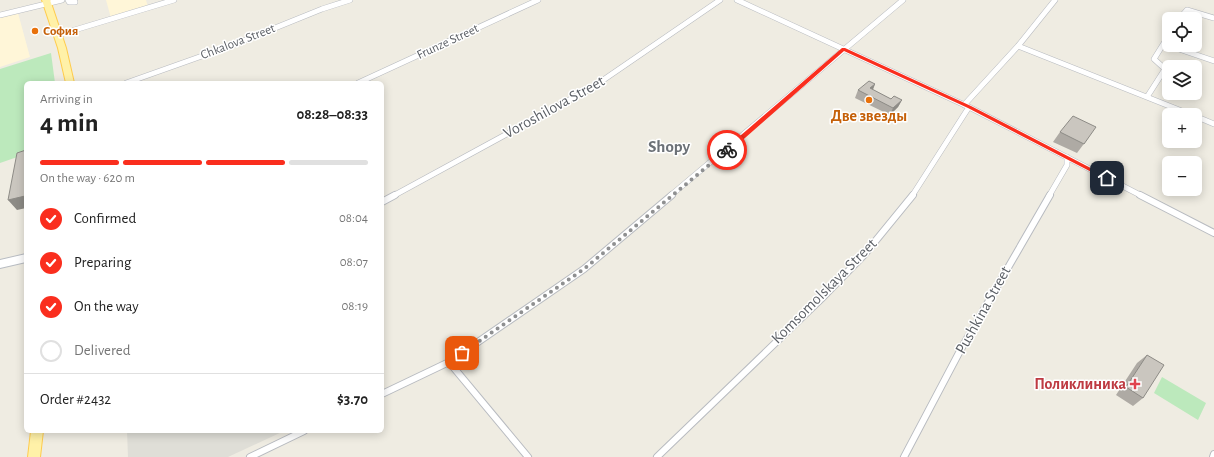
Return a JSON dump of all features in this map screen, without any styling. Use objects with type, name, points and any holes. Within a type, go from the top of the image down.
[{"type":"main road","points":[[46,1],[58,35],[70,81]]},
{"type":"main road","points":[[0,264],[24,258]]},
{"type":"main road","points":[[34,457],[36,433]]},
{"type":"street","points":[[0,15],[46,1],[62,0]]},
{"type":"street","points":[[68,0],[69,2],[75,2]]},
{"type":"street","points":[[58,35],[174,0]]},
{"type":"street","name":"Chkalova Street","points":[[132,81],[233,45],[322,9],[350,0]]},
{"type":"street","name":"Frunze Street","points":[[362,81],[538,0]]},
{"type":"street","name":"Voroshilova Street","points":[[384,201],[593,87],[720,0]]},
{"type":"street","points":[[737,0],[967,106],[1214,233]]},
{"type":"street","points":[[384,393],[449,362],[584,269],[745,135],[903,0]]},
{"type":"street","name":"Komsomolskaya Street","points":[[657,457],[766,350],[824,296],[864,254],[907,204],[967,106],[1055,0]]},
{"type":"street","points":[[1184,12],[1187,10],[1194,12]]},
{"type":"street","points":[[1202,14],[1214,18]]},
{"type":"street","points":[[1018,46],[1174,108]]},
{"type":"street","points":[[1147,97],[1165,69],[1154,59],[1162,47]]},
{"type":"street","points":[[1188,52],[1214,61]]},
{"type":"street","points":[[1202,119],[1214,124]]},
{"type":"street","name":"Pushkina Street","points":[[904,457],[961,349],[1067,165],[1067,157]]},
{"type":"street","points":[[1067,165],[1080,164]]},
{"type":"street","points":[[449,362],[528,457]]},
{"type":"street","points":[[250,457],[300,433]]},
{"type":"shaded area","points":[[106,0],[146,0],[148,7],[111,18]]},
{"type":"shaded area","points":[[18,13],[30,57],[0,67],[0,17]]},
{"type":"shaded area","points":[[127,433],[280,433],[228,457],[128,457]]},
{"type":"green space","points":[[51,53],[55,81],[24,81],[24,155],[0,163],[0,69]]},
{"type":"green space","points":[[1162,377],[1206,403],[1198,420],[1154,393]]},
{"type":"building","points":[[869,81],[875,84],[870,88],[891,99],[894,96],[902,100],[893,108],[858,90]]},
{"type":"building","points":[[1073,116],[1096,127],[1084,144],[1060,132]]},
{"type":"building","points":[[24,151],[24,196],[8,200],[17,153]]},
{"type":"building","points":[[1147,355],[1164,365],[1143,398],[1126,387]]},
{"type":"way so far","points":[[462,353],[584,269],[727,150]]},
{"type":"place","name":"София","points":[[35,31]]},
{"type":"place","name":"Две звезды","points":[[869,100]]},
{"type":"place","name":"Поликлиника","points":[[1135,384]]},
{"type":"district","name":"Shopy","points":[[669,146]]},
{"type":"route","points":[[727,150],[844,49],[970,107],[1107,178]]}]
